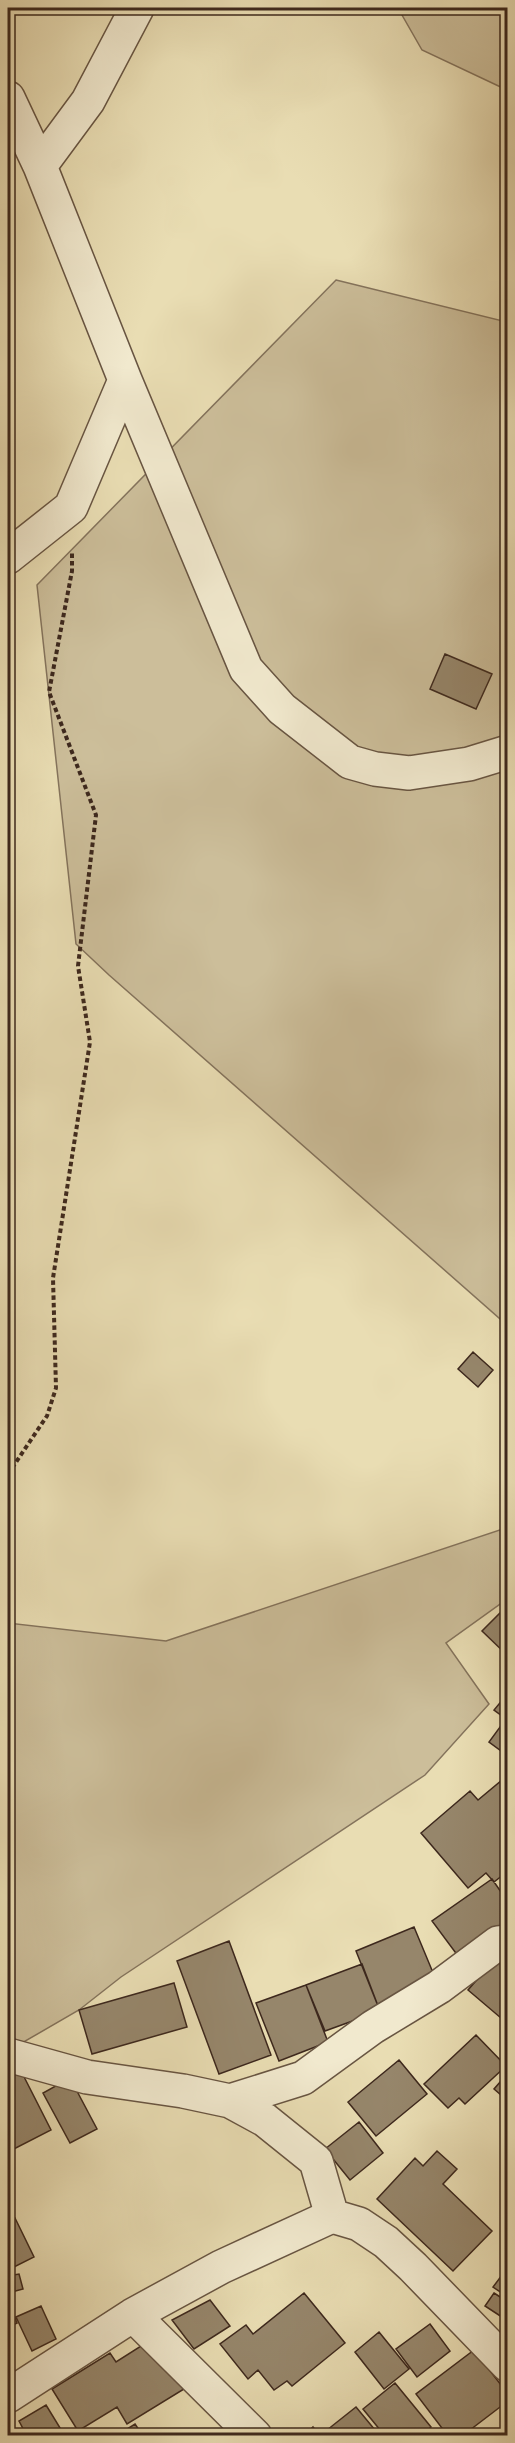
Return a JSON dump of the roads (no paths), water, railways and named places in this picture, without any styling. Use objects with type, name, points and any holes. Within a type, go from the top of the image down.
[{"type":"street","points":[[39,166],[88,101],[136,8]]},
{"type":"street","points":[[8,98],[39,166],[125,380],[246,669],[282,709],[350,762],[375,769],[409,773],[469,764],[507,752]]},
{"type":"street","points":[[8,557],[71,507],[125,380]]},
{"type":"street","points":[[230,2101],[303,2078],[373,2027],[439,1987],[498,1943],[507,1942]]},
{"type":"street","points":[[8,2055],[87,2077],[183,2091],[230,2101],[265,2120],[316,2161],[332,2216]]},
{"type":"street","points":[[8,2396],[133,2315],[221,2267],[332,2216],[359,2224],[386,2242],[413,2266],[507,2365]]},
{"type":"street","points":[[133,2315],[255,2436]]}]
